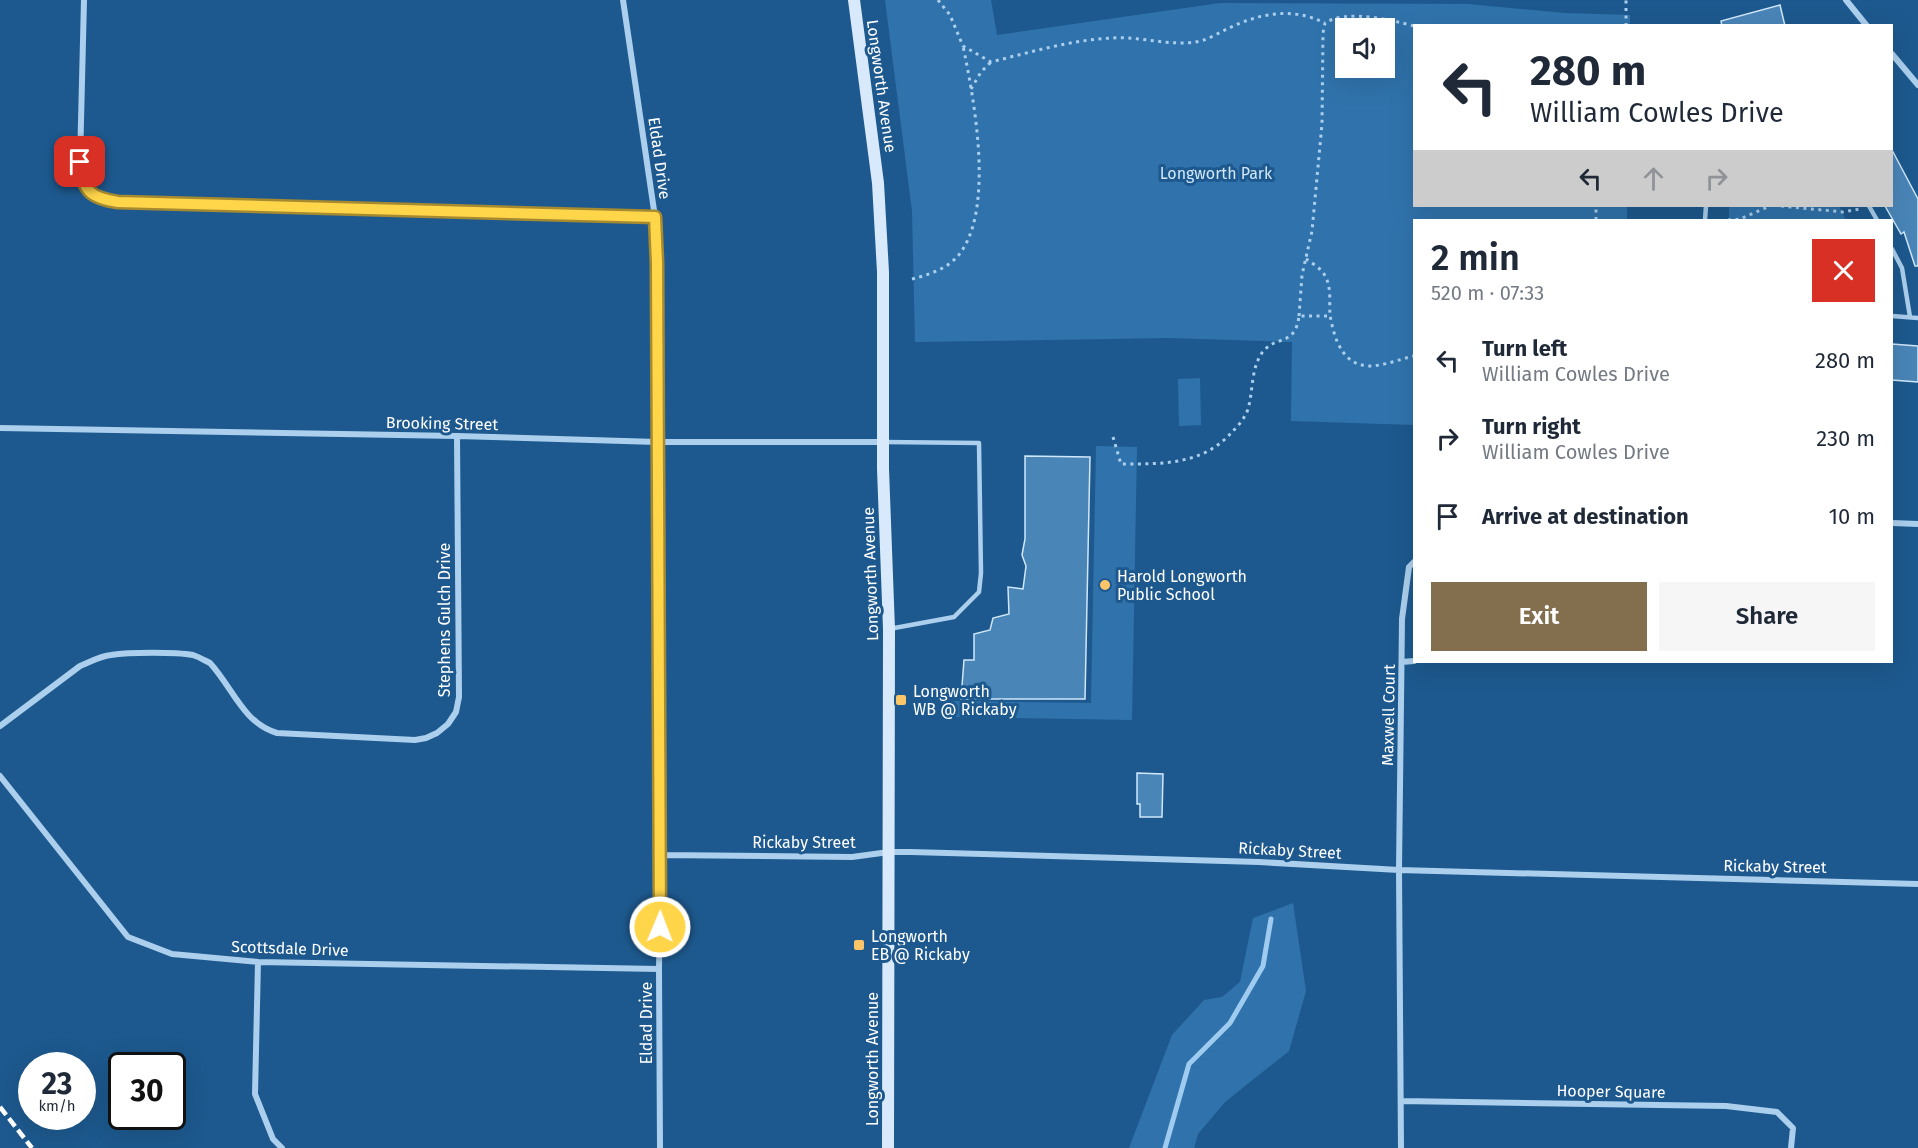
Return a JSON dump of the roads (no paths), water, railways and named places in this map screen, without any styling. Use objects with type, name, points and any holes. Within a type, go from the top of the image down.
[{"type":"street","points":[[84,0],[80,162],[81,178],[90,192],[96,196],[118,202],[655,217]]},
{"type":"street","name":"Eldad Drive","points":[[623,0],[655,217],[657,263],[661,855],[660,1148]]},
{"type":"street","name":"Longworth Avenue","points":[[854,0],[878,183],[883,272],[883,442],[889,629],[888,1148]]},
{"type":"street","points":[[1846,0],[1865,24]]},
{"type":"street","points":[[1893,55],[1918,85]]},
{"type":"street","name":"Brooking Street","points":[[0,428],[657,442],[883,442]]},
{"type":"street","name":"Stephens Gulch Drive","points":[[0,726],[80,666],[95,659],[125,654],[183,654],[202,658],[210,663],[248,716],[258,725],[277,733],[415,740],[437,733],[448,724],[456,712],[459,697],[457,436]]},
{"type":"street","points":[[1893,523],[1918,524]]},
{"type":"street","name":"Maxwell Court","points":[[1399,870],[1402,620],[1409,567],[1413,563]]},
{"type":"street","points":[[1402,662],[1413,661]]},
{"type":"street","name":"Scottsdale Drive","points":[[0,776],[128,937],[172,954],[258,963],[659,969]]},
{"type":"street","name":"Rickaby Street","points":[[661,855],[852,857],[890,852],[1259,862],[1399,870],[1918,884]]},
{"type":"street","points":[[1399,870],[1401,1148]]},
{"type":"street","points":[[258,963],[255,1094],[273,1139],[282,1148]]},
{"type":"street","name":"Hooper Square","points":[[1401,1101],[1726,1106],[1778,1112],[1793,1128],[1791,1148]]},
{"type":"lane","points":[[1893,251],[1902,268],[1910,317]]},
{"type":"lane","points":[[1893,316],[1918,318]]},
{"type":"lane","points":[[883,442],[979,443],[981,573],[979,592],[954,617],[889,629]]},
{"type":"waterway","points":[[1165,1148],[1189,1064],[1230,1023],[1263,966],[1271,919]]},
{"type":"railway","points":[[0,1107],[32,1148]]},
{"type":"place","name":"Harold Longworth Public School","points":[[1105,585]]},
{"type":"place","name":"Longworth WB @ Rickaby","points":[[901,700]]},
{"type":"place","name":"Longworth EB @ Rickaby","points":[[859,945]]},
{"type":"park label","name":"Longworth Park","points":[[1216,173]]}]
